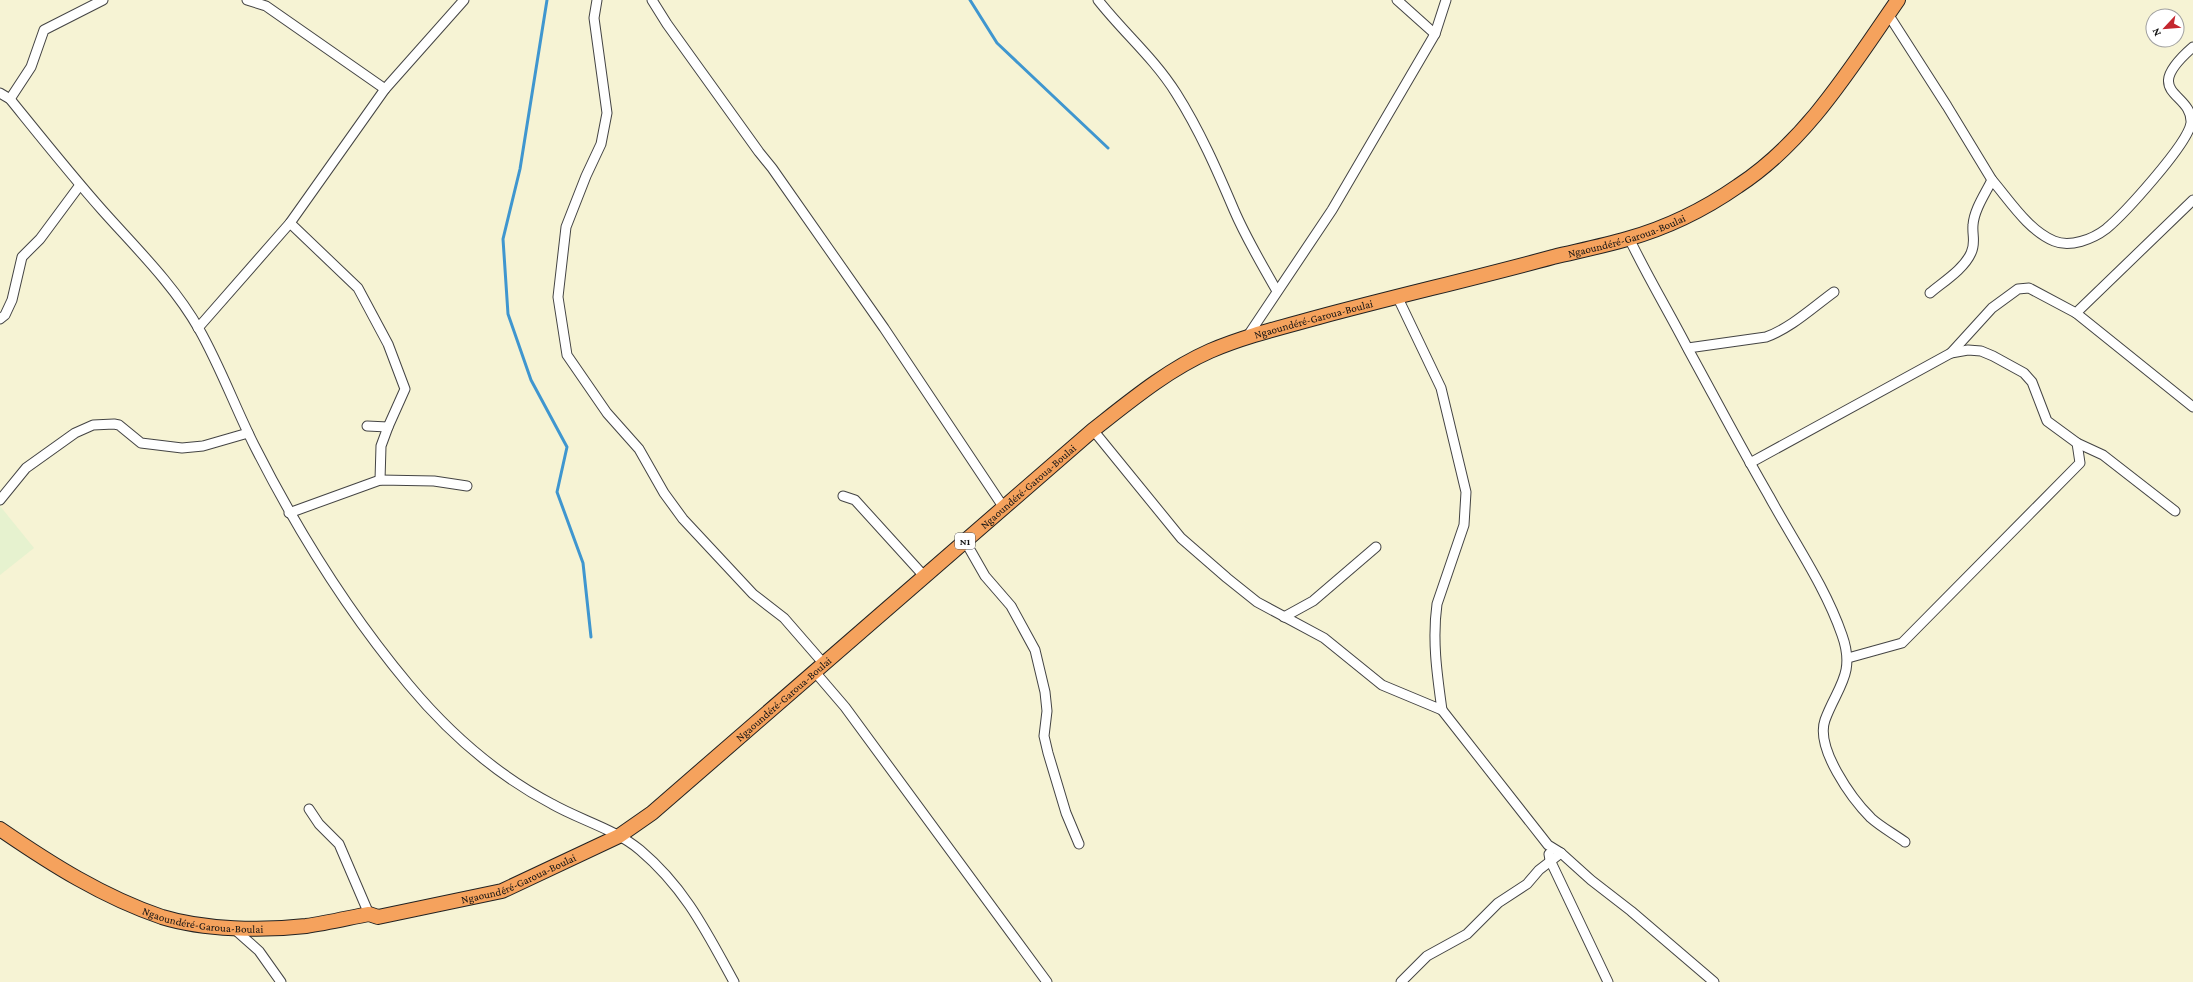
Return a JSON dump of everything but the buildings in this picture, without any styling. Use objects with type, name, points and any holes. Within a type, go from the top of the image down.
[{"type":"highway","name":"Ngaoundéré-Garoua-Boulai","points":[[0,829],[87,885],[122,901],[163,917],[233,928],[306,926],[369,914],[378,917],[502,891],[619,836],[652,813],[1093,430],[1151,385],[1211,350],[1397,296],[1629,238],[1666,225],[1706,205],[1739,186],[1774,158],[1807,124],[1840,83],[1898,0]]},
{"type":"street","points":[[10,99],[30,68],[44,30],[103,0]]},
{"type":"street","points":[[247,0],[266,6],[385,88]]},
{"type":"street","points":[[198,328],[290,223],[385,88],[464,0]]},
{"type":"street","points":[[597,0],[594,18],[607,113],[601,144],[586,176],[566,227],[558,297],[567,355],[607,413],[639,449],[664,493],[683,519],[753,594],[792,626],[845,707],[1047,982]]},
{"type":"street","points":[[652,0],[667,24],[772,168],[884,328],[1004,508]]},
{"type":"street","points":[[1098,0],[1156,65],[1176,93],[1204,142],[1222,178],[1244,231],[1277,291]]},
{"type":"street","points":[[1397,0],[1434,34]]},
{"type":"street","points":[[1246,339],[1332,210],[1434,34],[1446,0]]},
{"type":"street","points":[[1888,14],[1948,106],[1992,180],[2034,230],[2055,242],[2077,242],[2106,229],[2163,167],[2188,131],[2190,116],[2187,108],[2171,90],[2169,76],[2177,62],[2193,47]]},
{"type":"street","points":[[0,93],[10,99],[80,185],[164,280],[198,328],[248,433],[290,513],[332,582],[410,687],[453,732],[482,758],[526,790],[554,806],[619,836],[638,848],[686,898],[712,940],[734,982]]},
{"type":"street","points":[[1930,294],[1962,265],[1971,254],[1974,246],[1973,225],[1975,217],[1992,180]]},
{"type":"street","points":[[0,319],[5,314],[12,300],[22,256],[40,239],[80,185]]},
{"type":"street","points":[[2076,313],[2193,200]]},
{"type":"street","points":[[290,223],[358,288],[388,344],[405,389],[381,446],[380,480]]},
{"type":"street","points":[[1629,238],[1653,288],[1688,348],[1750,463],[1820,586],[1842,635],[1848,658],[1844,680],[1823,728],[1826,749],[1862,808],[1873,820],[1905,842]]},
{"type":"street","points":[[1951,353],[1992,308],[2018,289],[2029,288],[2076,313],[2193,407]]},
{"type":"street","points":[[1688,348],[1773,334],[1783,330],[1834,292]]},
{"type":"street","points":[[1397,296],[1441,388],[1466,492],[1464,525],[1437,604],[1434,654],[1442,710]]},
{"type":"street","points":[[1750,463],[1951,353],[1968,350],[1981,351],[2024,373],[2032,382],[2047,421],[2077,443],[2103,455],[2175,511]]},
{"type":"street","points":[[0,500],[17,477],[35,460],[75,433],[93,425],[119,425],[141,443],[182,448],[203,446],[248,433]]},
{"type":"street","points":[[367,426],[388,427]]},
{"type":"street","points":[[1093,430],[1181,538],[1257,602],[1324,638],[1382,685],[1442,710],[1548,845],[1561,853],[1591,880],[1631,911],[1714,982]]},
{"type":"street","points":[[1848,658],[1902,643],[2080,463],[2077,443]]},
{"type":"street","points":[[290,513],[380,480],[434,481],[467,486]]},
{"type":"street","points":[[843,496],[855,500],[924,576]]},
{"type":"street","points":[[965,541],[986,576],[1011,606],[1035,650],[1045,692],[1047,711],[1044,736],[1066,813],[1079,844]]},
{"type":"street","points":[[1284,617],[1313,601],[1376,547]]},
{"type":"street","points":[[309,809],[339,844],[369,914]]},
{"type":"street","points":[[1548,845],[1550,860],[1608,982]]},
{"type":"street","points":[[1401,982],[1427,956],[1467,934],[1498,903],[1527,884],[1550,860],[1561,853]]},
{"type":"street","points":[[233,928],[259,951],[280,982]]},
{"type":"shaded area","points":[[0,0],[2193,0],[2193,982],[0,982]]},
{"type":"green space","points":[[0,506],[34,548],[0,575]]},
{"type":"waterway","points":[[547,0],[520,169],[503,239],[508,314],[531,380],[567,447],[557,492],[583,563],[591,637]]},
{"type":"waterway","points":[[970,0],[997,43],[1108,148]]}]
